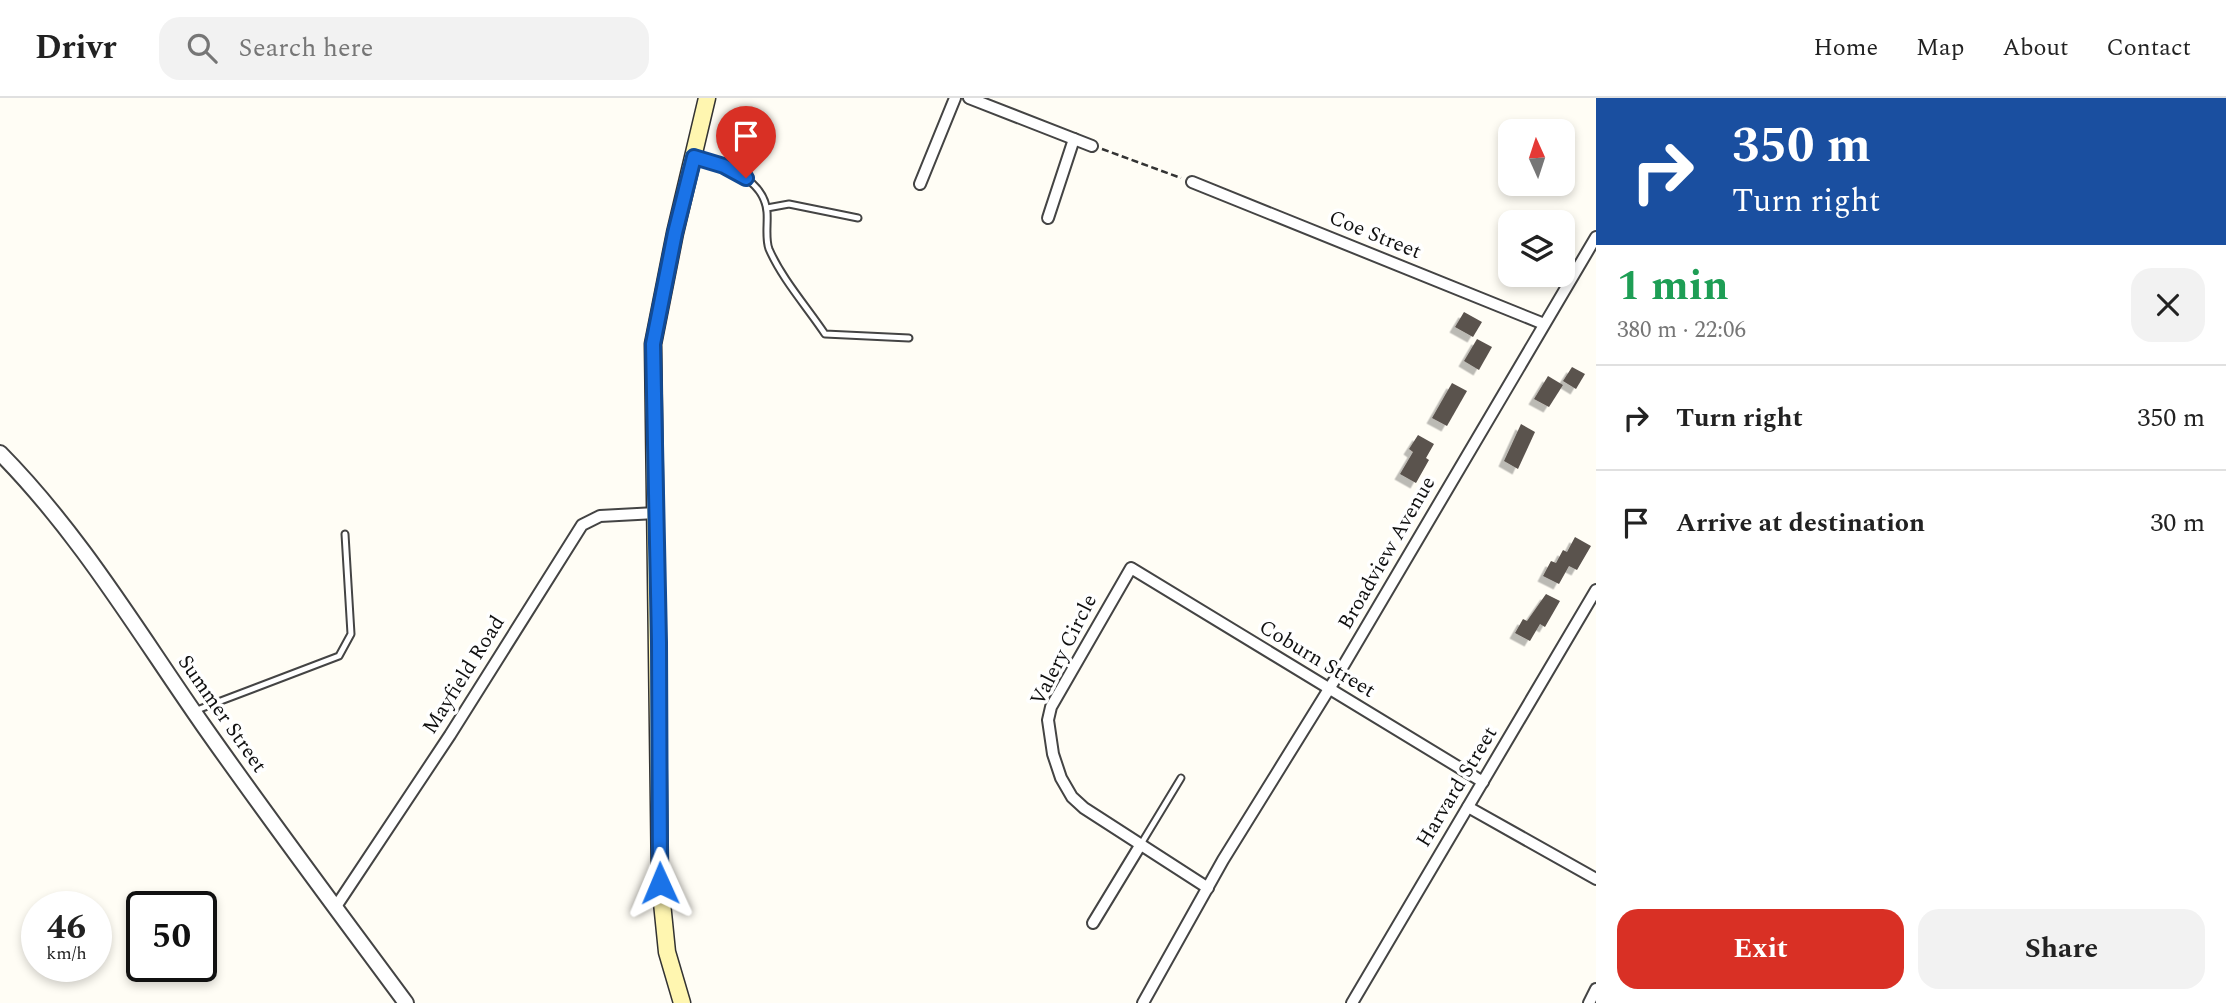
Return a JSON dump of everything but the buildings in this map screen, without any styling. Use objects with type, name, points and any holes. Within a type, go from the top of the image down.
[{"type":"main road","points":[[682,1003],[667,952],[660,883],[653,344],[675,233],[707,98]]},
{"type":"street","points":[[920,184],[955,98]]},
{"type":"street","points":[[969,98],[1000,103],[1092,146]]},
{"type":"street","points":[[1048,218],[1074,139]]},
{"type":"street","name":"Coe Street","points":[[1192,182],[1544,324]]},
{"type":"street","name":"Broadview Avenue","points":[[1143,1003],[1208,888],[1596,237]]},
{"type":"street","name":"Summer Street","points":[[0,453],[34,488],[69,531],[194,711],[406,1003]]},
{"type":"street","name":"Mayfield Road","points":[[335,908],[450,734],[582,525],[600,516],[656,513]]},
{"type":"street","name":"Coburn Street","points":[[1131,568],[1483,782]]},
{"type":"street","name":"Valery Circle","points":[[1131,568],[1051,707],[1048,720],[1053,754],[1061,778],[1072,797],[1084,808],[1208,888]]},
{"type":"street","name":"Harvard Street","points":[[1352,1003],[1596,590]]},
{"type":"street","points":[[1468,807],[1596,879]]},
{"type":"street","points":[[1093,923],[1141,844]]},
{"type":"street","points":[[1589,1003],[1596,989]]},
{"type":"lane","points":[[694,157],[724,166],[746,178],[767,208],[768,247],[825,334],[909,338]]},
{"type":"lane","points":[[767,208],[789,204],[858,218]]},
{"type":"lane","points":[[194,711],[339,656],[351,634],[345,534]]},
{"type":"lane","points":[[1141,844],[1181,778]]},
{"type":"path","points":[[1092,146],[1192,182]]},
{"type":"route","points":[[660,883],[659,642],[653,344],[675,233],[694,157],[724,166],[746,178]]}]
